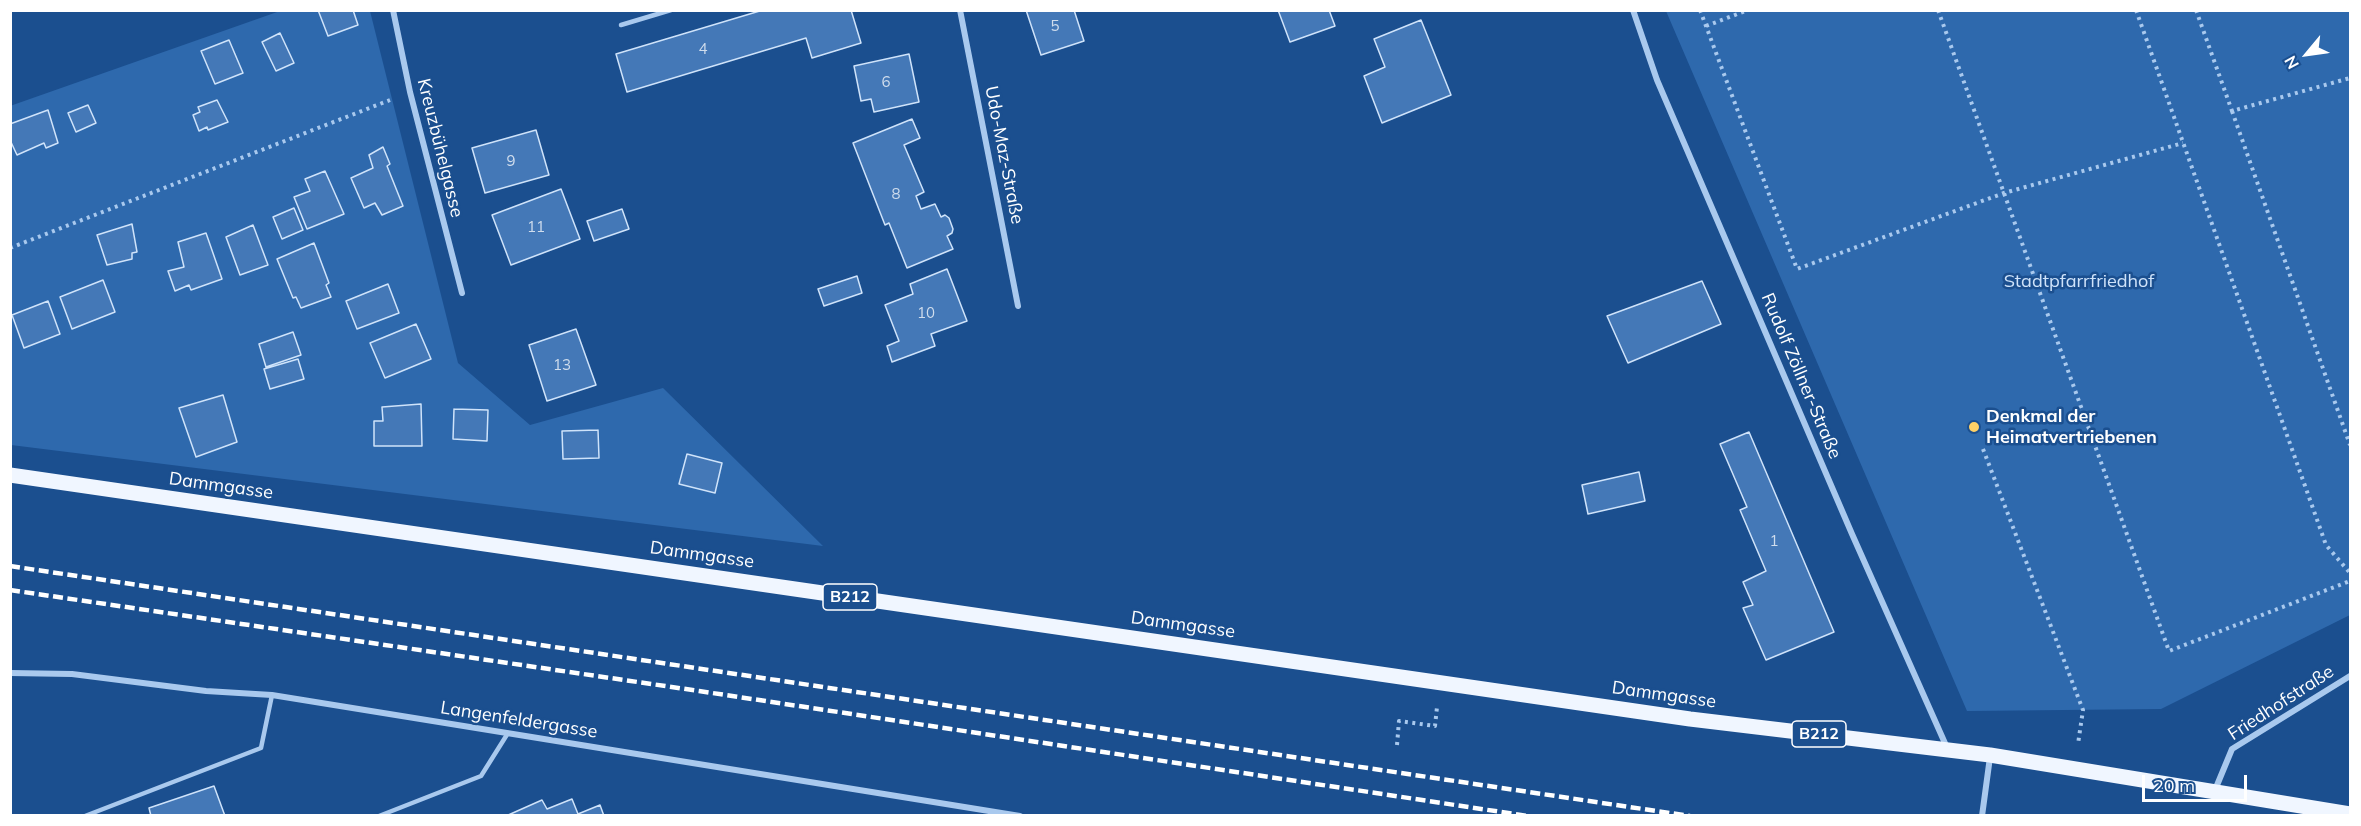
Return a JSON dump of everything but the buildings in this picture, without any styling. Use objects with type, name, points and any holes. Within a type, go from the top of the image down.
[{"type":"main road","name":"Dammgasse","points":[[10,475],[1666,715],[1990,754],[2350,814]]},
{"type":"street","name":"Kreuzbühelgasse","points":[[393,10],[410,92],[462,293]]},
{"type":"street","name":"Udo-Maz-Straße","points":[[960,10],[1018,306]]},
{"type":"street","name":"Rudolf Zöllner-Straße","points":[[1633,10],[1656,80],[1852,534],[1949,750]]},
{"type":"street","name":"Langenfeldergasse","points":[[10,674],[72,674],[206,691],[272,695],[1020,816]]},
{"type":"street","name":"Friedhofstraße","points":[[2215,790],[2232,749],[2350,676]]},
{"type":"street","points":[[1982,816],[1990,754]]},
{"type":"lane","points":[[621,25],[671,10]]},
{"type":"lane","points":[[85,816],[261,748],[272,695]]},
{"type":"lane","points":[[379,816],[481,776],[508,733]]},
{"type":"path","points":[[1700,10],[1797,269],[2004,193],[2183,143]]},
{"type":"path","points":[[1706,26],[1748,10]]},
{"type":"path","points":[[1938,10],[2169,651],[2350,581]]},
{"type":"path","points":[[2136,10],[2326,545],[2350,573]]},
{"type":"path","points":[[2196,10],[2350,445]]},
{"type":"path","points":[[2232,111],[2350,78]]},
{"type":"path","points":[[10,248],[410,92]]},
{"type":"path","points":[[1983,449],[2083,710],[2074,768]]},
{"type":"path","points":[[1397,745],[1399,721],[1435,726],[1437,703]]},
{"type":"green space","points":[[280,11],[370,11],[458,363],[530,425],[663,388],[823,546],[11,445],[10,106]]},
{"type":"green space","name":"Stadtpfarrfriedhof","points":[[1666,11],[2350,11],[2350,615],[2161,709],[1967,711]]},
{"type":"railway","points":[[10,566],[1690,816]]},
{"type":"railway","points":[[10,590],[1528,816]]},
{"type":"place","name":"Denkmal der Heimatvertriebenen","points":[[1974,427]]}]
